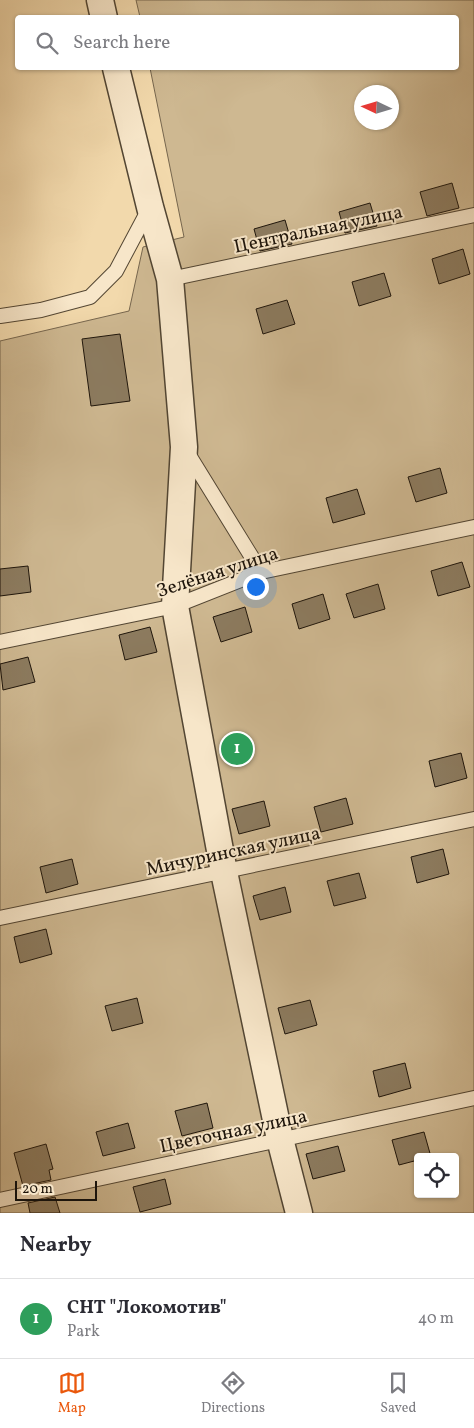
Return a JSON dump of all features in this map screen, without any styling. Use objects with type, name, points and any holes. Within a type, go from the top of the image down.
[{"type":"street","points":[[100,0],[103,15]]},
{"type":"street","points":[[116,70],[150,207],[170,278],[184,447],[175,606],[224,872],[280,1139],[299,1213]]},
{"type":"lane","points":[[0,316],[41,310],[90,297],[116,271],[150,207]]},
{"type":"lane","name":"Центральная улица","points":[[170,278],[474,214]]},
{"type":"lane","points":[[184,447],[261,572]]},
{"type":"lane","name":"Зелёная улица","points":[[0,642],[175,606],[261,572],[474,527]]},
{"type":"lane","name":"Мичуринская улица","points":[[0,918],[474,819]]},
{"type":"lane","name":"Цветочная улица","points":[[0,1200],[474,1098]]},
{"type":"shaded area","points":[[136,0],[474,0],[474,1213],[0,1213],[0,341],[129,311],[143,247],[184,237],[150,70],[459,70],[459,15],[140,15]]},
{"type":"building","points":[[452,183],[459,208],[427,216],[420,192]]},
{"type":"building","points":[[370,203],[377,226],[345,233],[339,212]]},
{"type":"building","points":[[285,220],[292,244],[260,251],[254,229]]},
{"type":"building","points":[[463,249],[470,274],[439,284],[432,259]]},
{"type":"building","points":[[384,273],[391,296],[359,306],[352,282]]},
{"type":"building","points":[[287,300],[295,324],[263,334],[256,309]]},
{"type":"building","points":[[120,334],[130,401],[91,406],[82,339]]},
{"type":"building","points":[[440,468],[447,493],[416,502],[408,477]]},
{"type":"building","points":[[357,489],[365,514],[333,523],[326,498]]},
{"type":"building","points":[[462,562],[470,587],[438,596],[431,571]]},
{"type":"building","points":[[28,566],[31,592],[0,596],[0,569]]},
{"type":"building","points":[[378,584],[385,609],[354,618],[346,594]]},
{"type":"building","points":[[323,594],[330,619],[299,629],[292,604]]},
{"type":"building","points":[[245,607],[252,632],[221,642],[213,617]]},
{"type":"building","points":[[150,627],[157,652],[125,660],[119,635]]},
{"type":"building","points":[[28,657],[35,682],[3,690],[0,664]]},
{"type":"building","points":[[461,753],[467,778],[435,787],[429,761]]},
{"type":"building","points":[[346,798],[353,824],[321,832],[314,807]]},
{"type":"building","points":[[264,801],[270,826],[239,834],[232,809]]},
{"type":"building","points":[[443,849],[449,874],[417,883],[411,857]]},
{"type":"building","points":[[72,859],[78,884],[46,893],[40,867]]},
{"type":"building","points":[[359,873],[366,898],[334,906],[327,881]]},
{"type":"building","points":[[285,887],[291,912],[260,920],[253,896]]},
{"type":"building","points":[[46,929],[52,954],[20,963],[14,937]]},
{"type":"building","points":[[137,998],[143,1023],[112,1031],[105,1006]]},
{"type":"building","points":[[310,1000],[317,1025],[285,1034],[278,1008]]},
{"type":"building","points":[[405,1063],[411,1088],[379,1097],[373,1071]]},
{"type":"building","points":[[207,1103],[213,1128],[182,1136],[175,1111]]},
{"type":"building","points":[[128,1123],[135,1148],[103,1156],[96,1132]]},
{"type":"building","points":[[424,1132],[430,1153],[414,1153],[414,1161],[399,1165],[392,1140]]},
{"type":"building","points":[[46,1144],[53,1169],[49,1170],[51,1180],[23,1186],[14,1153]]},
{"type":"building","points":[[338,1146],[345,1171],[313,1179],[306,1154]]},
{"type":"building","points":[[165,1179],[171,1204],[140,1212],[133,1187]]},
{"type":"building","points":[[55,1197],[60,1213],[30,1213],[28,1203]]},
{"type":"place","name":"СНТ \"Локомотив\"","points":[[237,749]]}]
